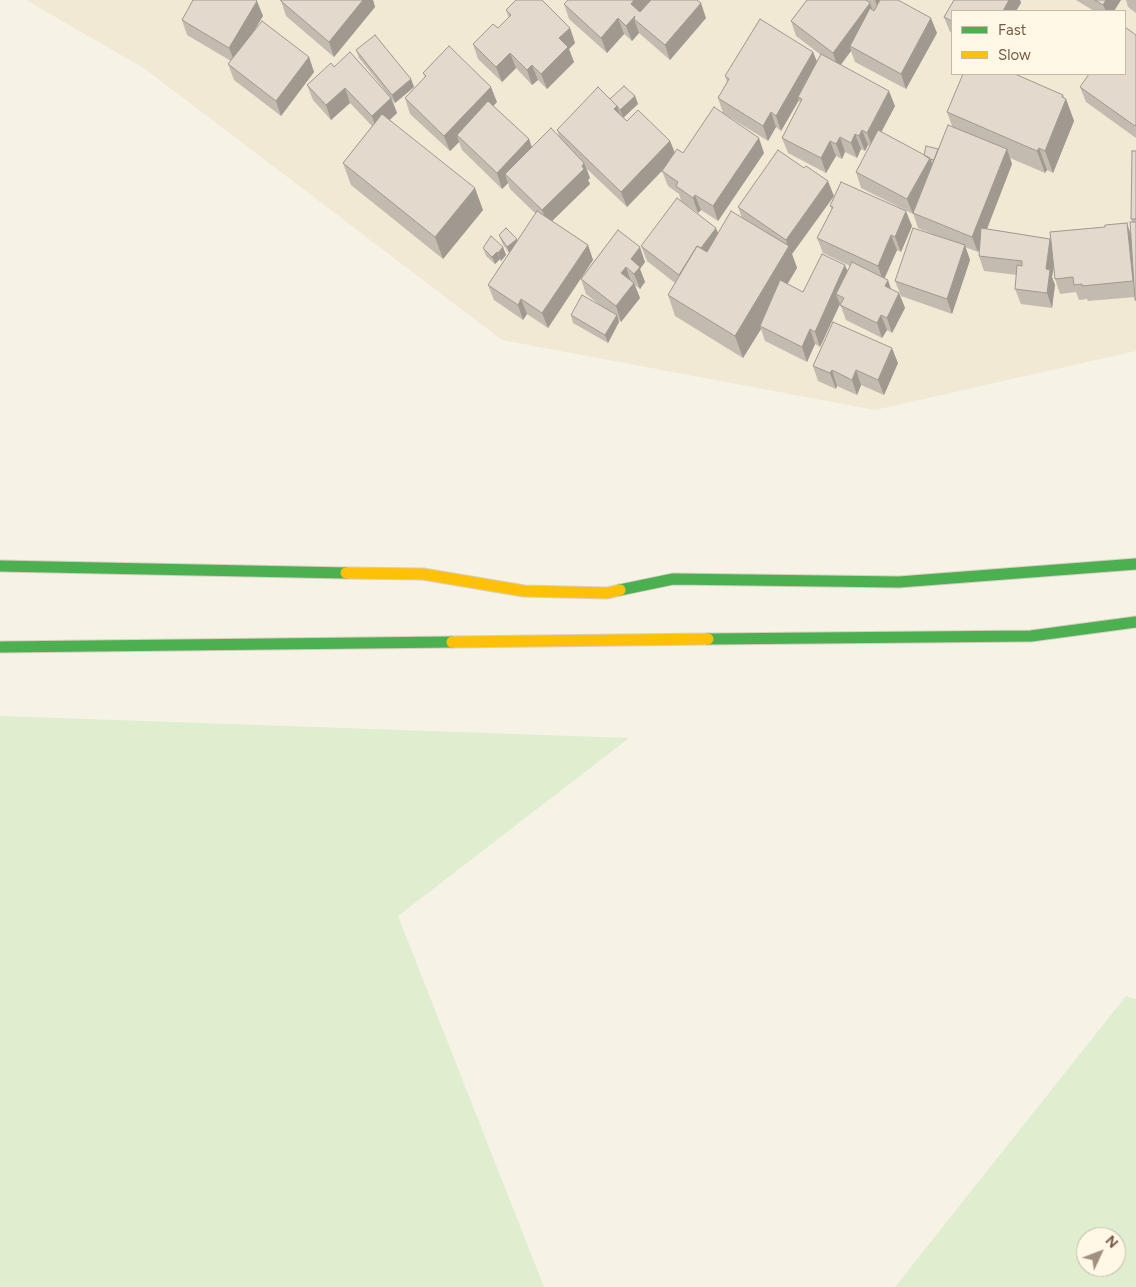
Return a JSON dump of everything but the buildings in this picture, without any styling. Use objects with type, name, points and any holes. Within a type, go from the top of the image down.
[{"type":"street","points":[[0,566],[423,574],[524,591],[607,593],[673,579],[899,582],[1136,564]]},
{"type":"street","points":[[0,647],[1031,636],[1136,622]]},
{"type":"shaded area","points":[[26,0],[1136,0],[1136,351],[875,410],[502,340],[145,69]]},
{"type":"green space","points":[[0,716],[629,738],[398,916],[544,1287],[0,1287]]},
{"type":"green space","points":[[1126,996],[1136,999],[1136,1287],[895,1287]]},
{"type":"traffic: fast","points":[[620,590],[673,579],[899,582],[1136,564]]},
{"type":"traffic: fast","points":[[0,566],[346,573]]},
{"type":"traffic: fast","points":[[708,639],[1031,636],[1136,622]]},
{"type":"traffic: fast","points":[[0,647],[452,642]]},
{"type":"traffic: slow","points":[[346,573],[423,574],[524,591],[607,593],[620,590]]},
{"type":"traffic: slow","points":[[452,642],[708,639]]}]
